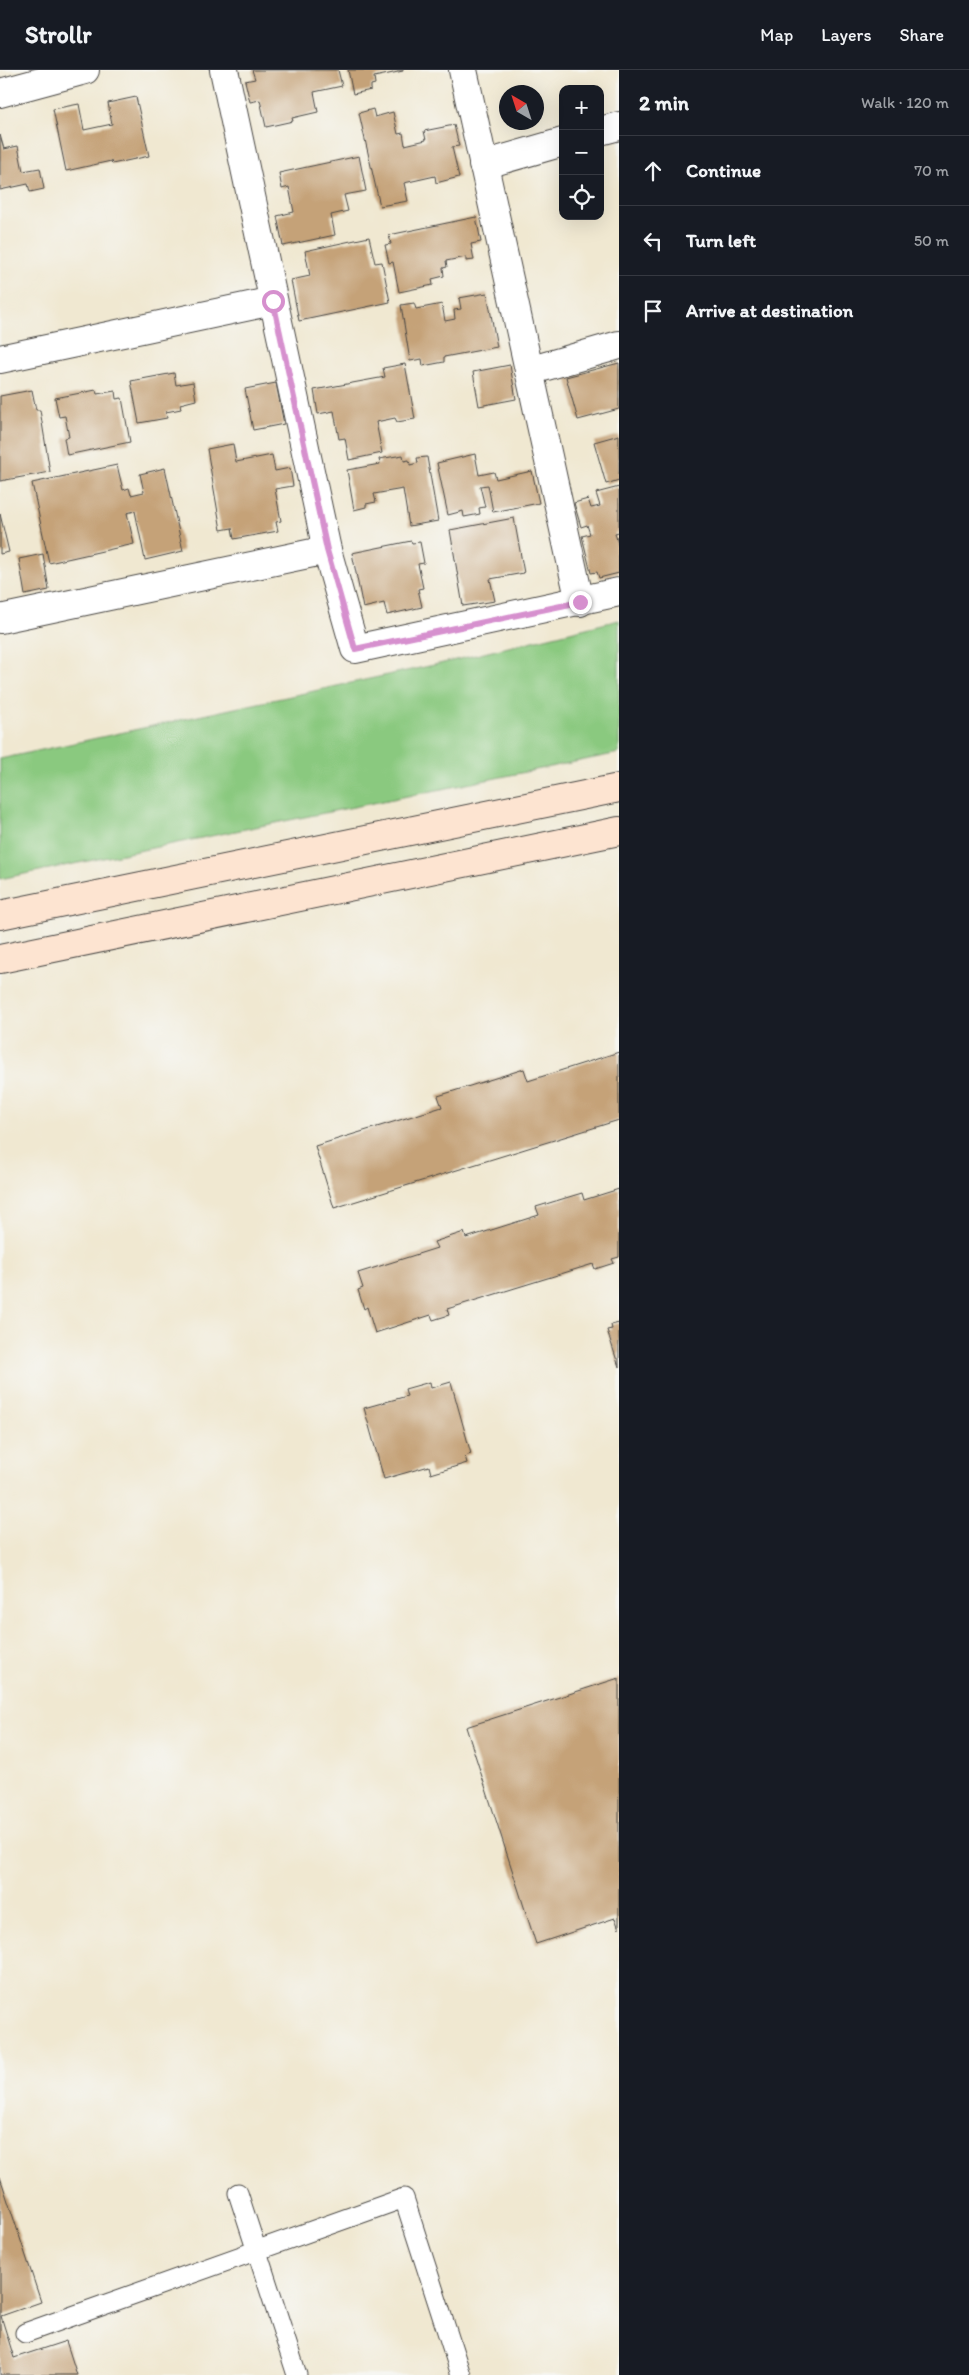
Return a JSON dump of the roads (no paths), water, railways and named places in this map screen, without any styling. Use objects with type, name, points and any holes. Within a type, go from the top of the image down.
[{"type":"street","points":[[0,93],[85,70]]},
{"type":"street","points":[[224,70],[327,550],[355,649],[580,602],[619,592]]},
{"type":"street","points":[[463,70],[580,602]]},
{"type":"street","points":[[604,130],[619,126]]},
{"type":"street","points":[[483,165],[559,143]]},
{"type":"street","points":[[0,359],[273,301]]},
{"type":"street","points":[[529,371],[619,345]]},
{"type":"street","points":[[0,619],[327,550]]},
{"type":"street","points":[[0,915],[619,788]]},
{"type":"street","points":[[0,959],[619,831]]},
{"type":"lane","points":[[238,2193],[297,2375]]},
{"type":"lane","points":[[25,2333],[404,2198],[461,2375]]}]
